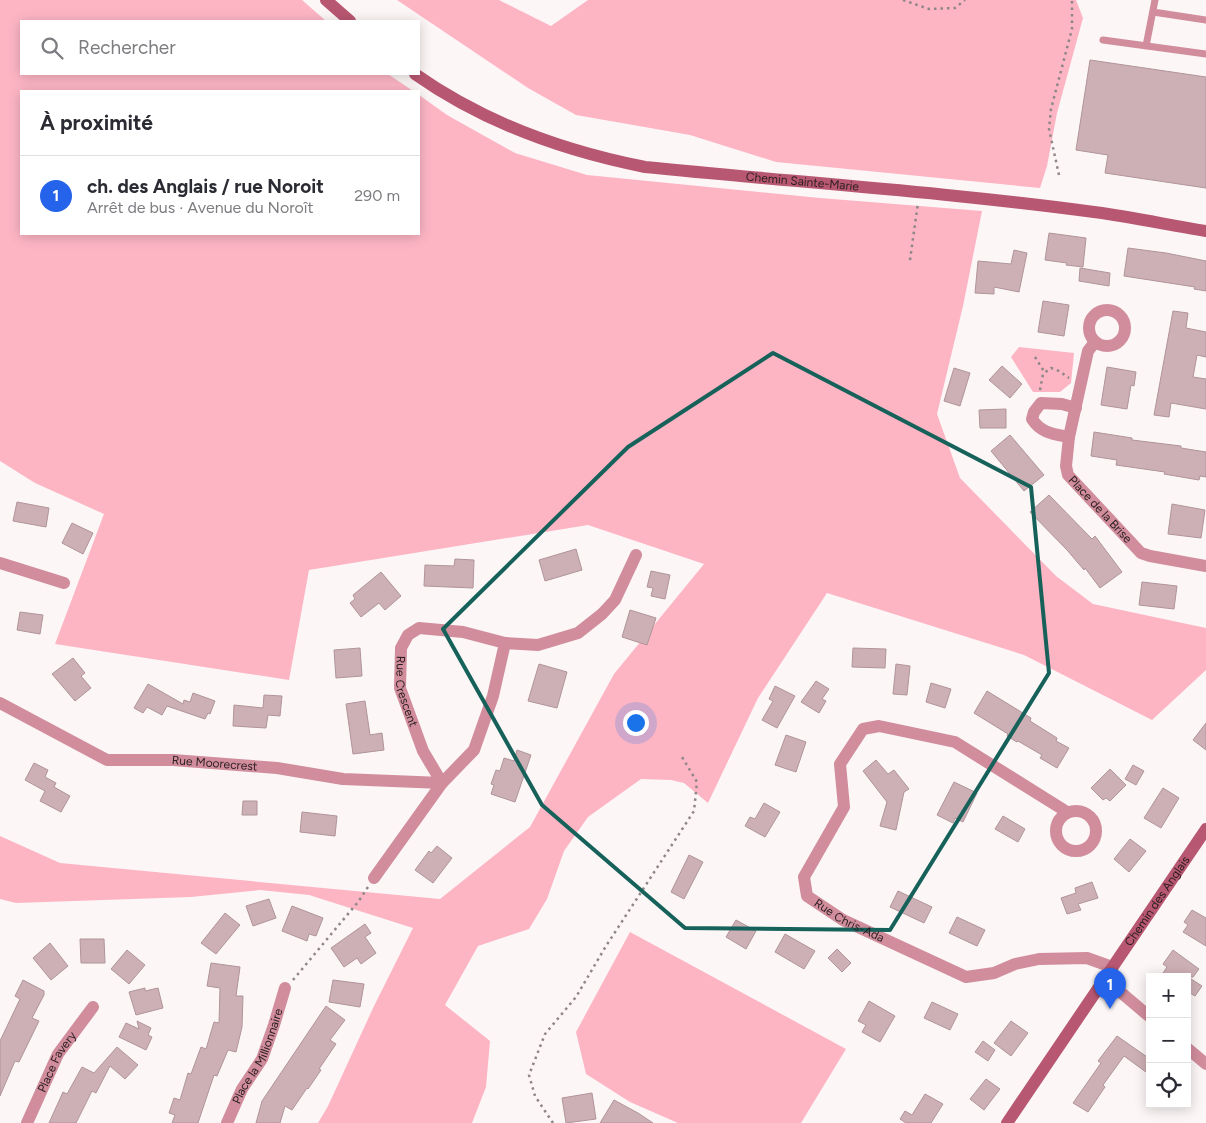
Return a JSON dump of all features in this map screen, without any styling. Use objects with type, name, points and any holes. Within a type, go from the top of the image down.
[{"type":"street","points":[[326,0],[349,20]]},
{"type":"street","name":"Chemin Sainte-Marie","points":[[416,75],[474,109],[523,132],[607,160],[646,167],[920,192],[1096,212],[1206,231]]},
{"type":"street","name":"Place de la Brise","points":[[1095,342],[1088,351],[1069,437],[1066,466],[1068,476],[1141,553],[1206,566]]},
{"type":"street","points":[[1069,437],[1046,433],[1037,428],[1032,419],[1034,412],[1041,403],[1062,404],[1076,408]]},
{"type":"street","name":"Rue Crescent","points":[[442,782],[423,751],[400,688],[401,648],[408,635],[419,628],[463,632],[505,643],[538,645],[578,633],[616,600],[636,555]]},
{"type":"street","points":[[0,562],[64,583]]},
{"type":"street","points":[[374,878],[442,782],[474,750],[493,696],[505,643]]},
{"type":"street","name":"Rue Moorecrest","points":[[0,704],[107,760],[183,761],[277,768],[343,780],[442,782]]},
{"type":"street","name":"Rue Chris-Ada","points":[[1067,812],[955,742],[879,726],[863,729],[840,764],[844,807],[804,877],[807,896],[843,920],[966,977],[994,973],[1015,964],[1040,959],[1087,958],[1112,967]]},
{"type":"street","name":"Chemin des Anglais","points":[[1007,1123],[1206,830]]},
{"type":"street","points":[[1105,979],[1146,1014]]},
{"type":"street","name":"Place la Millionnaire","points":[[227,1123],[242,1089],[262,1059],[285,988]]},
{"type":"street","name":"Place Favery","points":[[28,1123],[58,1054],[93,1008]]},
{"type":"street","points":[[1191,1051],[1206,1064]]},
{"type":"lane","points":[[1146,46],[1155,0]]},
{"type":"lane","points":[[1153,12],[1206,20]]},
{"type":"lane","points":[[1103,40],[1206,54]]},
{"type":"path","points":[[903,0],[929,9],[955,8],[965,0]]},
{"type":"path","points":[[1059,175],[1049,129],[1051,109],[1072,29],[1072,0]]},
{"type":"path","points":[[910,260],[920,192]]},
{"type":"path","points":[[1035,357],[1045,373]]},
{"type":"path","points":[[1041,403],[1040,386],[1043,374],[1051,368],[1059,371],[1071,380]]},
{"type":"path","points":[[552,1123],[535,1096],[529,1075],[545,1034],[576,997],[606,946],[694,811],[698,782],[682,756]]},
{"type":"path","points":[[285,988],[302,971],[358,902],[374,878]]},
{"type":"highlighted area","points":[[773,353],[1031,487],[1049,673],[890,930],[685,928],[542,805],[443,629],[628,447]]},
{"type":"shaded area","points":[[0,0],[302,0],[325,20],[20,20],[20,75],[389,75],[412,90],[20,90],[20,235],[420,235],[420,96],[447,115],[515,153],[587,175],[820,198],[982,211],[963,306],[937,414],[960,478],[1056,576],[1093,604],[1206,628],[1206,670],[1152,720],[1024,655],[827,593],[758,698],[708,803],[684,783],[671,780],[641,779],[588,817],[564,851],[547,899],[529,929],[478,946],[445,1005],[490,1041],[486,1087],[472,1123],[318,1123],[328,1106],[374,1006],[413,928],[309,895],[260,890],[191,897],[16,903],[0,899],[0,836],[60,863],[440,899],[530,827],[614,674],[704,564],[588,525],[309,570],[289,680],[55,644],[104,514],[35,483],[0,461]]},
{"type":"shaded area","points":[[397,0],[499,0],[551,26],[588,0],[1076,0],[1083,18],[1057,113],[1047,166],[1040,188],[776,162],[690,135],[576,115],[528,88]]},
{"type":"shaded area","points":[[1019,347],[1074,353],[1071,383],[1060,392],[1033,392],[1011,357]]},
{"type":"shaded area","points":[[630,932],[846,1049],[801,1123],[678,1123],[630,1102],[586,1074],[576,1032]]},
{"type":"building","points":[[1090,60],[1206,77],[1206,188],[1105,173],[1108,155],[1076,150]]},
{"type":"building","points":[[1049,233],[1086,238],[1083,267],[1045,260]]},
{"type":"building","points":[[1128,248],[1206,261],[1206,291],[1194,289],[1195,287],[1124,276]]},
{"type":"building","points":[[1014,250],[1027,253],[1019,292],[994,287],[994,294],[975,293],[978,261],[1011,264]]},
{"type":"building","points":[[1080,268],[1110,273],[1109,286],[1079,281]]},
{"type":"building","points":[[1043,301],[1069,305],[1064,336],[1038,332]]},
{"type":"building","points":[[1173,311],[1188,313],[1186,328],[1206,332],[1206,357],[1197,355],[1193,377],[1206,379],[1206,409],[1171,403],[1169,417],[1154,415]]},
{"type":"building","points":[[1002,366],[1022,384],[1010,398],[989,380]]},
{"type":"building","points":[[1107,367],[1136,372],[1134,386],[1131,385],[1127,409],[1101,405]]},
{"type":"building","points":[[954,368],[970,373],[960,406],[944,401]]},
{"type":"building","points":[[1006,409],[1006,428],[980,428],[979,410]]},
{"type":"building","points":[[1094,432],[1132,438],[1132,440],[1181,446],[1181,448],[1206,452],[1206,477],[1200,476],[1199,480],[1164,474],[1165,472],[1116,465],[1117,460],[1091,456]]},
{"type":"building","points":[[1010,435],[1044,475],[1024,491],[991,451]]},
{"type":"building","points":[[1049,495],[1092,539],[1095,536],[1122,572],[1100,588],[1085,568],[1084,570],[1030,512]]},
{"type":"building","points":[[17,502],[49,508],[46,527],[13,521]]},
{"type":"building","points":[[1172,504],[1205,510],[1201,538],[1168,534]]},
{"type":"building","points":[[72,523],[93,533],[83,554],[62,543]]},
{"type":"building","points":[[576,549],[582,570],[545,581],[539,560]]},
{"type":"building","points":[[455,559],[474,560],[473,588],[424,586],[425,565],[454,566]]},
{"type":"building","points":[[651,571],[670,575],[665,599],[651,596],[653,588],[647,587]]},
{"type":"building","points":[[381,572],[401,596],[385,610],[379,603],[361,617],[350,603],[355,599],[353,595]]},
{"type":"building","points":[[1142,582],[1177,586],[1174,609],[1139,605]]},
{"type":"building","points":[[630,610],[656,618],[647,645],[622,637]]},
{"type":"building","points":[[20,612],[43,615],[40,634],[17,630]]},
{"type":"building","points":[[360,648],[362,676],[336,678],[334,650]]},
{"type":"building","points":[[853,648],[886,649],[885,668],[852,667]]},
{"type":"building","points":[[73,658],[85,673],[81,676],[91,688],[75,701],[52,674]]},
{"type":"building","points":[[539,664],[567,672],[557,708],[528,701]]},
{"type":"building","points":[[896,664],[910,666],[907,695],[893,694]]},
{"type":"building","points":[[816,681],[829,689],[822,699],[826,701],[819,713],[801,702]]},
{"type":"building","points":[[931,683],[951,689],[945,708],[926,702]]},
{"type":"building","points":[[148,684],[183,704],[184,700],[190,702],[193,693],[215,701],[210,714],[208,713],[205,719],[167,706],[162,715],[147,707],[143,713],[134,708]]},
{"type":"building","points":[[775,686],[795,696],[777,728],[762,720],[773,701],[769,699]]},
{"type":"building","points":[[987,691],[1031,718],[1030,721],[1057,738],[1056,741],[1069,748],[1057,768],[1040,758],[1042,755],[1007,736],[1008,734],[974,713]]},
{"type":"building","points":[[264,695],[282,696],[280,716],[268,715],[266,728],[233,726],[234,705],[263,708]]},
{"type":"building","points":[[365,701],[370,735],[382,733],[384,750],[353,754],[346,704]]},
{"type":"building","points":[[1206,723],[1206,750],[1193,740]]},
{"type":"building","points":[[786,735],[806,742],[796,772],[775,765]]},
{"type":"building","points":[[517,750],[531,755],[515,802],[491,794],[494,785],[491,784],[496,770],[500,771],[504,758],[514,761]]},
{"type":"building","points":[[876,760],[888,774],[894,770],[909,789],[904,792],[896,830],[880,826],[887,802],[863,771]]},
{"type":"building","points":[[34,763],[48,770],[45,777],[56,783],[54,787],[70,796],[61,812],[40,801],[45,791],[25,780]]},
{"type":"building","points":[[1133,765],[1144,771],[1136,785],[1125,779]]},
{"type":"building","points":[[1110,769],[1126,785],[1110,801],[1106,798],[1103,800],[1091,788]]},
{"type":"building","points":[[954,782],[977,793],[963,822],[955,818],[953,823],[937,815]]},
{"type":"building","points":[[1163,788],[1179,798],[1161,828],[1144,818]]},
{"type":"building","points":[[243,801],[257,801],[257,815],[242,815]]},
{"type":"building","points":[[764,803],[780,812],[765,837],[745,826],[750,817],[755,819]]},
{"type":"building","points":[[302,812],[337,816],[335,836],[300,832]]},
{"type":"building","points":[[1003,816],[1025,829],[1018,842],[995,829]]},
{"type":"building","points":[[1130,839],[1146,851],[1129,872],[1114,859]]},
{"type":"building","points":[[437,846],[452,858],[433,883],[415,870],[429,851],[431,853]]},
{"type":"building","points":[[689,855],[703,862],[684,899],[671,892]]},
{"type":"building","points":[[1092,882],[1098,898],[1078,904],[1081,910],[1067,914],[1061,898],[1076,893],[1075,888]]},
{"type":"building","points":[[898,891],[932,907],[924,923],[890,907]]},
{"type":"building","points":[[269,899],[276,918],[253,926],[246,906]]},
{"type":"building","points":[[292,906],[323,918],[316,936],[309,934],[307,941],[282,931]]},
{"type":"building","points":[[1192,910],[1206,918],[1206,946],[1183,932],[1188,925],[1184,922]]},
{"type":"building","points":[[225,913],[240,925],[216,954],[201,943]]},
{"type":"building","points":[[957,917],[985,930],[977,946],[949,933]]},
{"type":"building","points":[[736,920],[756,931],[746,949],[726,937]]},
{"type":"building","points":[[365,924],[371,933],[365,937],[376,953],[361,964],[357,958],[344,967],[331,948]]},
{"type":"building","points":[[785,934],[815,951],[804,969],[775,952]]},
{"type":"building","points":[[80,939],[104,939],[105,963],[81,963]]},
{"type":"building","points":[[50,943],[68,966],[51,980],[33,958]]},
{"type":"building","points":[[837,949],[851,963],[842,972],[828,958]]},
{"type":"building","points":[[127,950],[145,965],[129,984],[111,969]]},
{"type":"building","points":[[1173,950],[1199,969],[1191,977],[1191,973],[1163,973],[1167,967],[1163,964]]},
{"type":"building","points":[[211,963],[240,967],[236,996],[243,996],[242,1027],[236,1052],[228,1050],[217,1076],[214,1075],[198,1123],[172,1123],[175,1115],[169,1113],[174,1098],[180,1100],[188,1073],[191,1074],[201,1047],[206,1049],[214,1022],[219,1023],[220,988],[207,986]]},
{"type":"building","points":[[1191,979],[1202,986],[1195,996],[1191,994]]},
{"type":"building","points":[[23,980],[44,991],[44,995],[32,1018],[39,1021],[19,1062],[15,1061],[0,1096],[0,1041],[20,999],[15,996]]},
{"type":"building","points":[[333,980],[364,984],[360,1007],[329,1002]]},
{"type":"building","points":[[145,988],[145,991],[158,988],[163,1008],[136,1015],[129,992]]},
{"type":"building","points":[[869,1001],[895,1016],[880,1042],[862,1032],[866,1025],[858,1021]]},
{"type":"building","points":[[932,1002],[958,1014],[950,1030],[924,1018]]},
{"type":"building","points":[[326,1006],[345,1020],[330,1040],[336,1044],[319,1069],[321,1070],[292,1110],[285,1106],[280,1123],[256,1123],[262,1101]]},
{"type":"building","points":[[137,1021],[151,1028],[148,1035],[152,1037],[146,1050],[119,1037],[126,1023],[139,1029]]},
{"type":"building","points":[[1011,1021],[1028,1033],[1011,1056],[994,1043]]},
{"type":"building","points":[[1117,1036],[1146,1056],[1146,1072],[1124,1056],[1103,1085],[1105,1087],[1088,1112],[1073,1103],[1101,1063],[1098,1061]]},
{"type":"building","points":[[983,1041],[995,1050],[988,1061],[975,1052]]},
{"type":"building","points":[[117,1047],[138,1065],[125,1079],[110,1066],[96,1093],[92,1091],[76,1123],[49,1123],[63,1092],[67,1094],[82,1067],[94,1073]]},
{"type":"building","points":[[986,1079],[1000,1089],[984,1110],[970,1099]]},
{"type":"building","points":[[592,1093],[596,1119],[566,1123],[562,1098]]},
{"type":"building","points":[[925,1094],[943,1104],[931,1123],[906,1123],[900,1119],[905,1111],[912,1115]]},
{"type":"building","points":[[614,1100],[638,1113],[653,1123],[600,1123]]},
{"type":"place","name":"ch. des Anglais / rue Noroit","points":[[1110,1009]]}]
